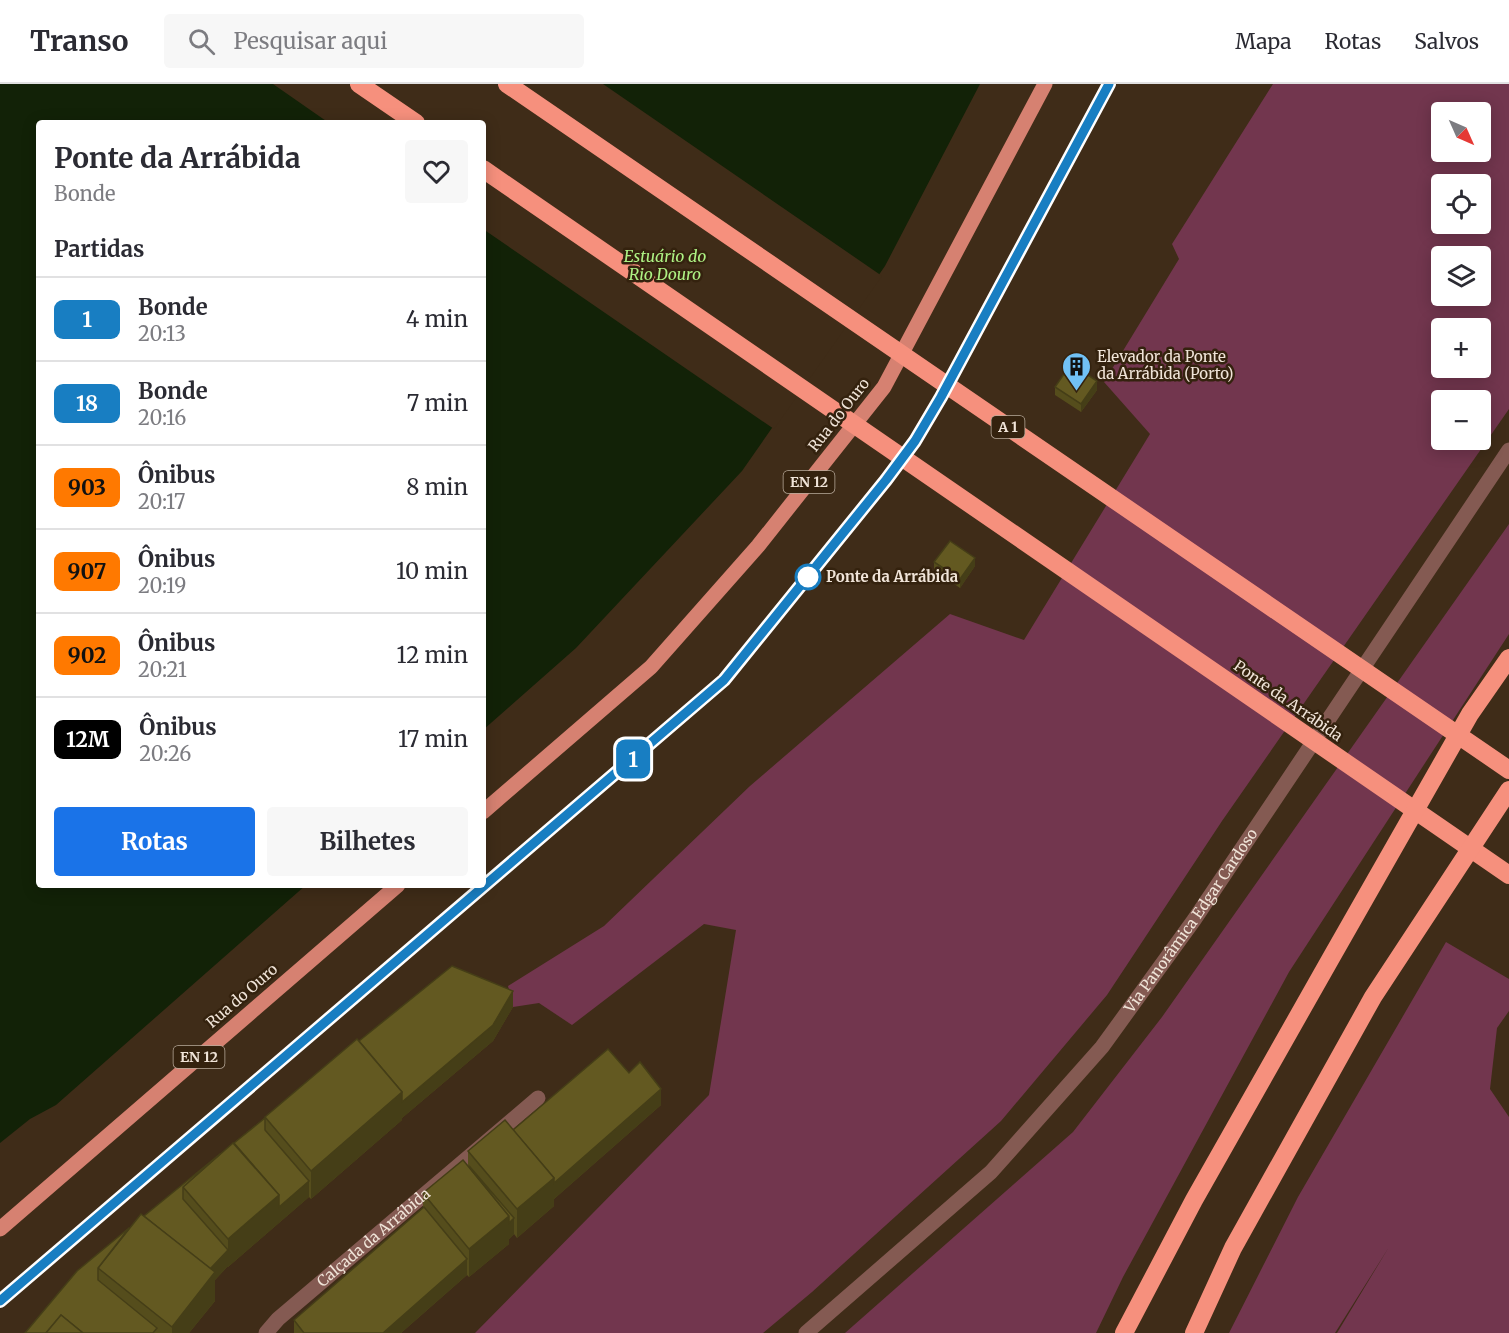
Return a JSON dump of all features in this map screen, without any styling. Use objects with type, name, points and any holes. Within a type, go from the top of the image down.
[{"type":"highway","points":[[359,84],[412,120]]},
{"type":"highway","name":"A 1","points":[[507,84],[1509,770]]},
{"type":"highway","name":"Ponte da Arrábida","points":[[486,171],[1509,875]]},
{"type":"highway","points":[[1124,1333],[1194,1200],[1342,937],[1470,714],[1509,658]]},
{"type":"highway","points":[[1194,1333],[1233,1248],[1373,997],[1509,790]]},
{"type":"main road","name":"Rua do Ouro","points":[[486,809],[651,667],[758,546],[884,387],[1045,84]]},
{"type":"main road","name":"Rua do Ouro","points":[[0,1229],[395,888]]},
{"type":"street","name":"Via Panorâmica Edgar Cardoso","points":[[806,1333],[991,1172],[1102,1047],[1194,920],[1509,450]]},
{"type":"street","name":"Calçada da Arrábida","points":[[266,1333],[287,1311],[538,1098]]},
{"type":"shaded area","points":[[1273,84],[1509,84],[1509,409],[1491,435],[1491,390],[1431,390],[1431,450],[1480,450],[1222,821],[1107,995],[1001,1121],[812,1292],[763,1333],[475,1333],[709,1095],[736,930],[704,924],[572,1025],[539,1003],[513,1007],[508,986],[604,926],[750,786],[950,614],[1024,640],[1150,434],[1104,382],[1179,259],[1172,244]]},
{"type":"shaded area","points":[[1509,524],[1509,634],[1289,972],[1123,1277],[1096,1333],[845,1333],[1073,1132],[1162,1017]]},
{"type":"shaded area","points":[[1446,942],[1509,979],[1509,1011],[1497,1028],[1490,1089],[1509,1117],[1509,1333],[1337,1333],[1389,1247],[1335,1333],[1229,1333],[1298,1197]]},
{"type":"water","name":"Estuário do Rio Douro","points":[[0,84],[980,84],[885,266],[742,471],[576,648],[486,727],[486,120],[36,120],[36,888],[303,888],[56,1105],[30,1119],[0,1143]]},
{"type":"pier","points":[[273,84],[603,84],[882,276],[774,429],[486,231],[486,120],[325,120]]},
{"type":"building","name":"Elevador da Ponte da Arrábida (Porto)","points":[[1071,364],[1097,381],[1081,404],[1055,387]]},
{"type":"building","points":[[950,541],[975,558],[960,579],[934,562]]},
{"type":"building","points":[[452,966],[513,991],[493,1025],[402,1102],[402,1092],[359,1041]]},
{"type":"building","points":[[357,1039],[402,1092],[311,1171],[265,1117]]},
{"type":"building","points":[[608,1049],[629,1073],[640,1062],[661,1089],[554,1183],[554,1178],[513,1130]]},
{"type":"building","points":[[265,1118],[265,1130],[309,1181],[279,1207],[279,1195],[234,1143]]},
{"type":"building","points":[[505,1120],[554,1178],[517,1209],[468,1151]]},
{"type":"building","points":[[233,1143],[279,1195],[228,1239],[183,1187]]},
{"type":"building","points":[[220,1154],[183,1187],[183,1199],[228,1250],[210,1269],[144,1216]]},
{"type":"building","points":[[463,1160],[509,1216],[469,1249],[423,1193]]},
{"type":"building","points":[[470,1167],[514,1218],[509,1223],[509,1216]]},
{"type":"building","points":[[424,1207],[467,1259],[383,1333],[304,1333],[294,1320]]},
{"type":"building","points":[[141,1214],[215,1272],[172,1327],[98,1268]]},
{"type":"building","points":[[129,1228],[98,1268],[98,1280],[157,1328],[153,1333],[83,1333],[61,1315],[46,1333],[25,1333],[77,1271]]},
{"type":"building","points":[[61,1315],[83,1333],[46,1333]]},
{"type":"tram line","points":[[486,884],[724,680],[886,480],[915,441],[941,397],[1109,84]]},
{"type":"tram line","name":"1","points":[[486,884],[724,680],[886,480],[915,441],[941,397],[1109,84]]},
{"type":"tram line","points":[[0,1301],[482,888]]},
{"type":"tram line","name":"1","points":[[0,1301],[482,888]]},
{"type":"place","name":"Elevador da Ponte da Arrábida (Porto)","points":[[1076,392]]},
{"type":"place","name":"Ponte da Arrábida","points":[[808,577]]}]
